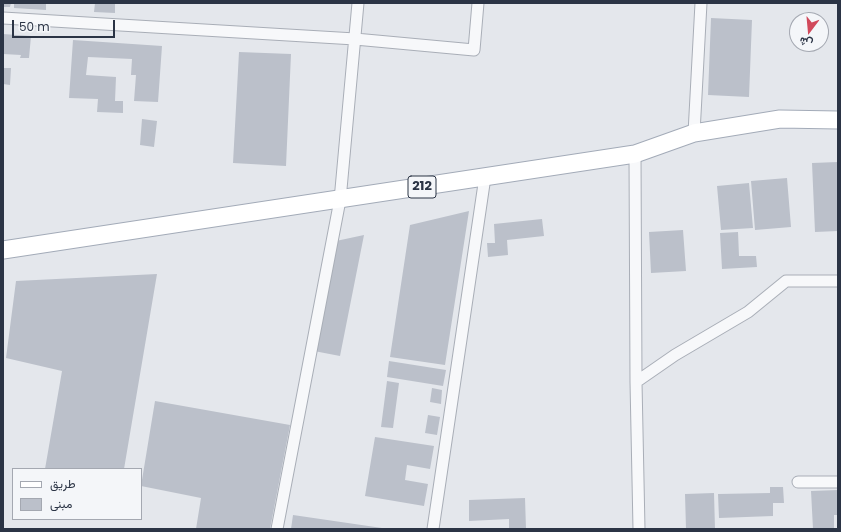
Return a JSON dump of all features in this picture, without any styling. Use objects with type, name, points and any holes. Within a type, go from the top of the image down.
[{"type":"main road","name":"212","points":[[3,250],[635,154],[694,133],[780,119],[838,120]]},
{"type":"street","points":[[278,529],[340,200],[358,3]]},
{"type":"street","points":[[3,18],[355,39],[474,50],[478,3]]},
{"type":"street","points":[[694,133],[701,3]]},
{"type":"street","points":[[635,154],[636,382],[639,529]]},
{"type":"street","points":[[432,529],[485,177]]},
{"type":"street","points":[[636,382],[675,355],[748,312],[786,281],[838,281]]},
{"type":"street","points":[[798,482],[838,482]]},
{"type":"building","points":[[3,3],[11,3],[10,7],[3,7]]},
{"type":"building","points":[[14,3],[46,3],[46,10],[14,8]]},
{"type":"building","points":[[95,3],[115,3],[115,13],[94,12]]},
{"type":"building","points":[[711,18],[752,20],[749,97],[708,95]]},
{"type":"building","points":[[3,34],[31,36],[29,58],[20,58],[21,55],[3,54]]},
{"type":"building","points":[[73,40],[162,46],[158,102],[134,101],[136,75],[131,75],[132,59],[88,57],[86,75],[116,77],[115,101],[123,101],[123,113],[97,112],[98,99],[69,98]]},
{"type":"building","points":[[239,52],[291,54],[286,166],[233,163]]},
{"type":"building","points":[[3,68],[11,68],[10,85],[3,84]]},
{"type":"building","points":[[142,119],[157,121],[154,147],[140,145]]},
{"type":"building","points":[[838,162],[838,231],[815,232],[812,163]]},
{"type":"building","points":[[787,178],[791,227],[755,230],[751,181]]},
{"type":"building","points":[[749,183],[753,228],[721,230],[717,186]]},
{"type":"building","points":[[469,211],[445,365],[390,357],[410,225]]},
{"type":"building","points":[[542,219],[544,236],[507,240],[508,255],[488,257],[487,243],[495,243],[494,224]]},
{"type":"building","points":[[683,230],[686,271],[651,273],[649,232]]},
{"type":"building","points":[[738,232],[739,256],[756,256],[757,267],[722,269],[720,233]]},
{"type":"building","points":[[364,235],[340,356],[314,351],[336,241]]},
{"type":"building","points":[[157,274],[124,468],[45,468],[62,371],[6,358],[16,281]]},
{"type":"building","points":[[389,361],[446,370],[443,386],[387,377]]},
{"type":"building","points":[[387,381],[399,383],[393,428],[381,427]]},
{"type":"building","points":[[432,388],[442,390],[441,404],[430,402]]},
{"type":"building","points":[[155,401],[290,425],[270,529],[196,529],[201,498],[142,486]]},
{"type":"building","points":[[428,415],[440,417],[437,435],[425,433]]},
{"type":"building","points":[[375,437],[434,446],[430,469],[407,465],[405,480],[428,484],[424,506],[365,496]]},
{"type":"building","points":[[770,487],[783,487],[784,503],[773,503],[773,516],[719,518],[718,494],[770,493]]},
{"type":"building","points":[[838,490],[838,515],[834,515],[834,529],[813,529],[811,491]]},
{"type":"building","points":[[714,493],[715,529],[686,529],[685,494]]},
{"type":"building","points":[[525,498],[526,529],[509,529],[509,519],[469,521],[469,500]]},
{"type":"building","points":[[293,515],[382,528],[382,529],[291,529]]}]
